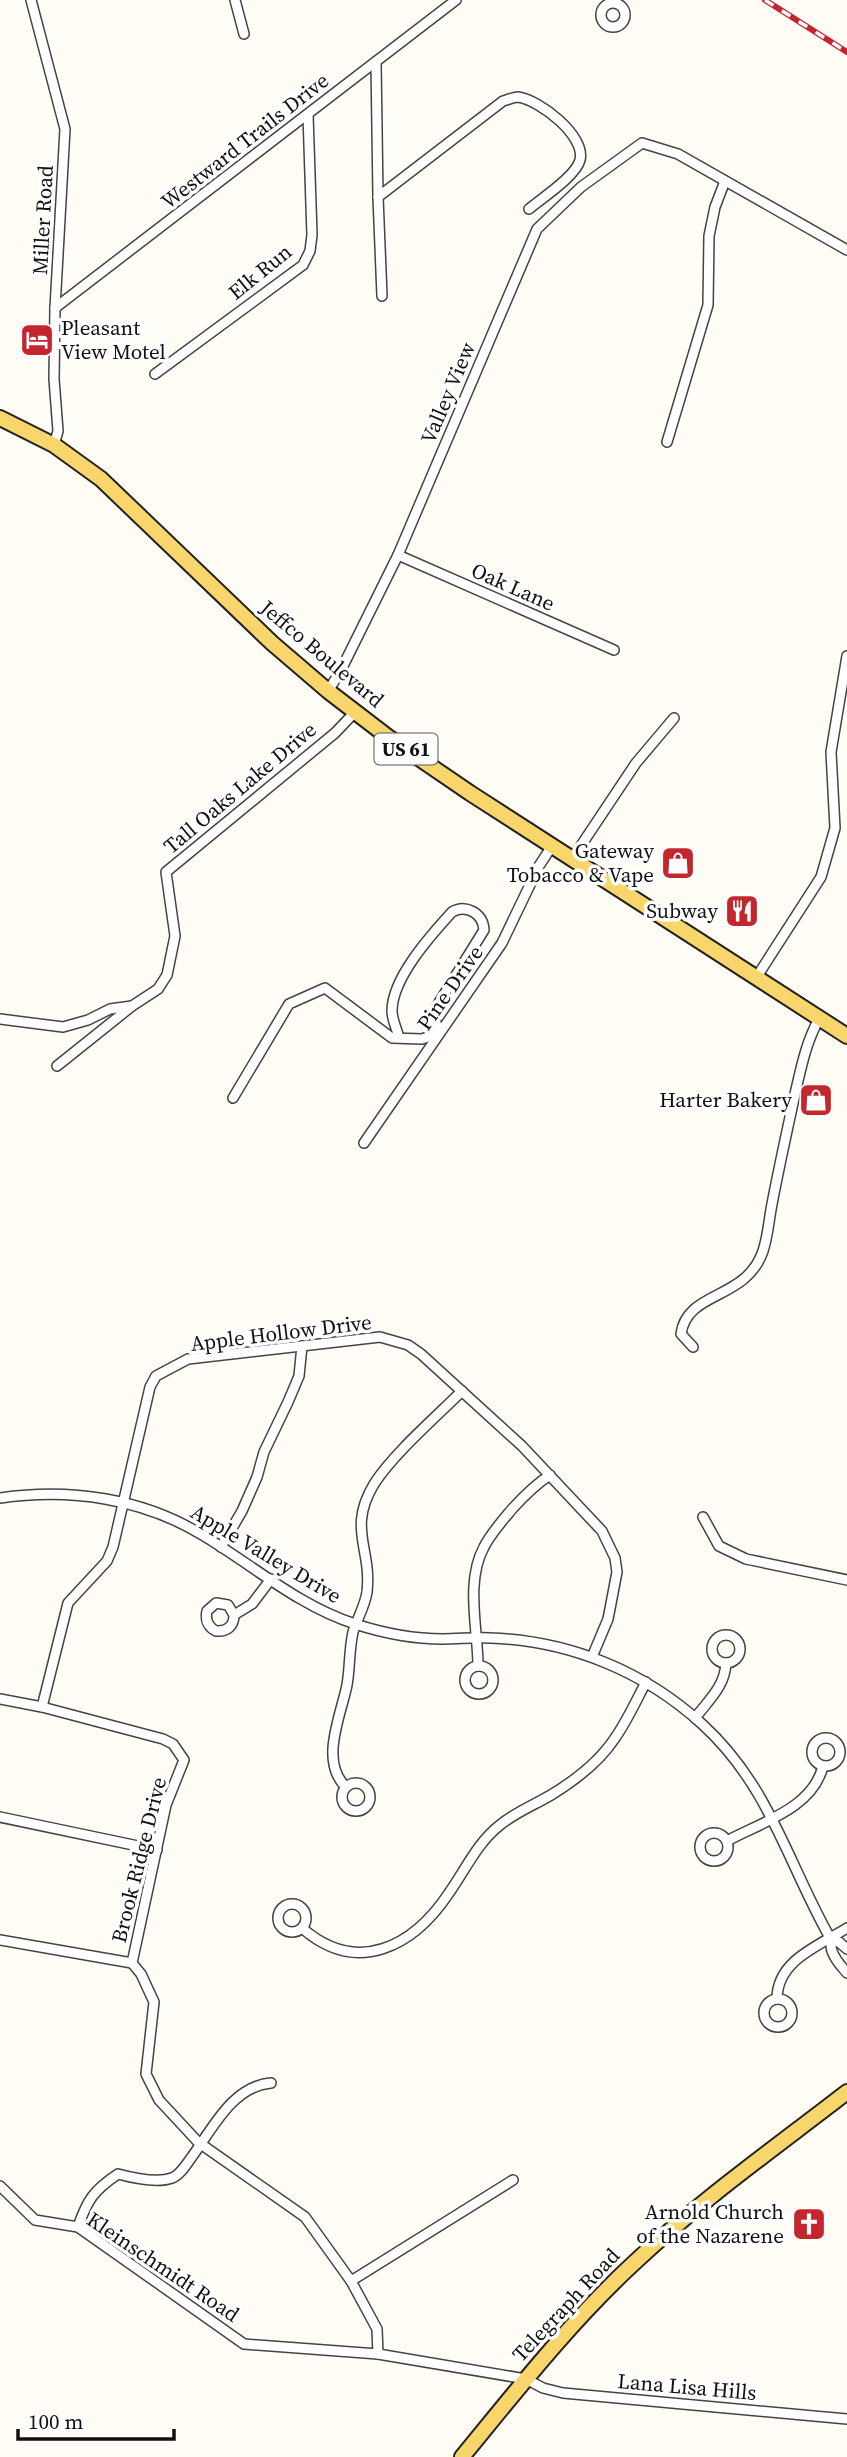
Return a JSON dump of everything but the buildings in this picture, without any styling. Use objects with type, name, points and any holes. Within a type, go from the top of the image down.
[{"type":"main road","name":"Jeffco Boulevard","points":[[0,418],[54,445],[120,495],[272,643],[355,712],[448,778],[847,1037]]},
{"type":"main road","name":"Telegraph Road","points":[[462,2457],[584,2312],[635,2262],[673,2228],[847,2092]]},
{"type":"street","name":"Miller Road","points":[[31,0],[65,129],[55,308],[54,379],[58,431],[54,445]]},
{"type":"street","points":[[234,0],[244,34]]},
{"type":"street","name":"Westward Trails Drive","points":[[55,308],[456,0]]},
{"type":"street","points":[[376,62],[377,197],[382,296]]},
{"type":"street","points":[[377,197],[503,101],[518,97],[544,108],[573,133],[579,146],[580,160],[571,174],[529,209]]},
{"type":"street","name":"Elk Run","points":[[155,374],[303,265],[310,251],[312,235],[308,115]]},
{"type":"street","name":"Valley View","points":[[328,691],[340,673],[398,555],[537,229],[581,187],[642,143],[678,154],[725,181]]},
{"type":"street","points":[[667,442],[708,305],[709,236],[715,207],[725,181],[847,250]]},
{"type":"street","name":"Oak Lane","points":[[398,555],[614,650]]},
{"type":"street","points":[[756,978],[821,877],[835,828],[831,752],[847,656]]},
{"type":"street","name":"Tall Oaks Lake Drive","points":[[57,1066],[132,1006],[158,989],[167,975],[175,936],[166,872],[335,733],[355,712]]},
{"type":"street","points":[[572,859],[636,763],[674,718]]},
{"type":"street","name":"Pine Drive","points":[[364,1143],[502,943],[539,866],[552,846]]},
{"type":"street","points":[[233,1098],[289,1004],[325,988],[392,1038],[399,1038],[422,1038],[439,1033],[435,1009],[484,930],[481,919],[468,909],[452,912],[428,940],[407,971],[393,1003],[392,1015],[399,1038]]},
{"type":"street","name":"Tall Oaks Lake Drive","points":[[0,1019],[63,1027],[88,1020],[110,1009],[132,1006]]},
{"type":"street","points":[[693,1347],[681,1334],[683,1322],[693,1309],[750,1276],[763,1252],[781,1153],[808,1037],[819,1019]]},
{"type":"street","name":"Apple Hollow Drive","points":[[42,1707],[64,1612],[68,1603],[107,1561],[113,1547],[150,1387],[156,1376],[188,1359],[380,1337],[408,1345],[462,1391],[522,1446],[602,1531],[615,1558],[617,1572],[608,1619],[592,1657]]},
{"type":"street","points":[[221,1547],[257,1477],[264,1452],[299,1376],[302,1346]]},
{"type":"street","points":[[346,1787],[333,1765],[333,1743],[347,1684],[356,1624],[367,1594],[367,1564],[361,1542],[360,1518],[374,1484],[391,1462],[462,1391]]},
{"type":"street","points":[[478,1666],[474,1606],[476,1578],[483,1548],[503,1520],[526,1495],[550,1475]]},
{"type":"street","name":"Apple Valley Drive","points":[[0,1498],[31,1494],[66,1494],[122,1503],[167,1517],[195,1530],[307,1603],[356,1624],[381,1632],[419,1637],[478,1637],[527,1641],[592,1657],[646,1682],[695,1718],[737,1761],[773,1817],[805,1893],[831,1940],[833,1954],[847,1973]]},
{"type":"street","points":[[703,1517],[719,1546],[746,1559],[847,1580]]},
{"type":"street","points":[[234,1615],[252,1604],[271,1579]]},
{"type":"street","points":[[695,1718],[723,1681],[726,1663]]},
{"type":"street","points":[[302,1928],[332,1948],[351,1953],[378,1951],[404,1941],[420,1928],[448,1896],[480,1844],[500,1825],[551,1794],[605,1751],[646,1682]]},
{"type":"street","name":"Brook Ridge Drive","points":[[0,1699],[42,1707],[163,1739],[173,1744],[184,1760],[166,1805],[132,1963],[154,2002],[146,2074],[159,2100],[200,2143],[305,2217],[351,2281],[377,2329],[378,2354]]},
{"type":"street","points":[[727,1841],[807,1797],[818,1782],[823,1766]]},
{"type":"street","points":[[0,1817],[156,1850]]},
{"type":"street","points":[[777,1998],[778,1983],[793,1961],[847,1928]]},
{"type":"street","points":[[0,1940],[132,1963]]},
{"type":"street","points":[[831,1940],[839,1942],[847,1949]]},
{"type":"street","points":[[78,2227],[85,2204],[106,2182],[118,2174],[140,2179],[172,2178],[182,2170],[232,2102],[261,2084],[271,2083]]},
{"type":"street","points":[[351,2281],[513,2180]]},
{"type":"street","name":"Kleinschmidt Road","points":[[0,2186],[34,2220],[78,2227],[244,2344],[378,2354],[526,2379]]},
{"type":"street","name":"Lana Lisa Hills","points":[[526,2379],[543,2388],[563,2393],[847,2419]]},
{"type":"railway","points":[[765,0],[847,52]]},
{"type":"place","name":"Pleasant View Motel","points":[[37,340]]},
{"type":"place","name":"Gateway Tobacco & Vape","points":[[678,863]]},
{"type":"place","name":"Subway","points":[[742,911]]},
{"type":"place","name":"Harter Bakery","points":[[816,1100]]},
{"type":"place","name":"Arnold Church of the Nazarene","points":[[809,2224]]}]
